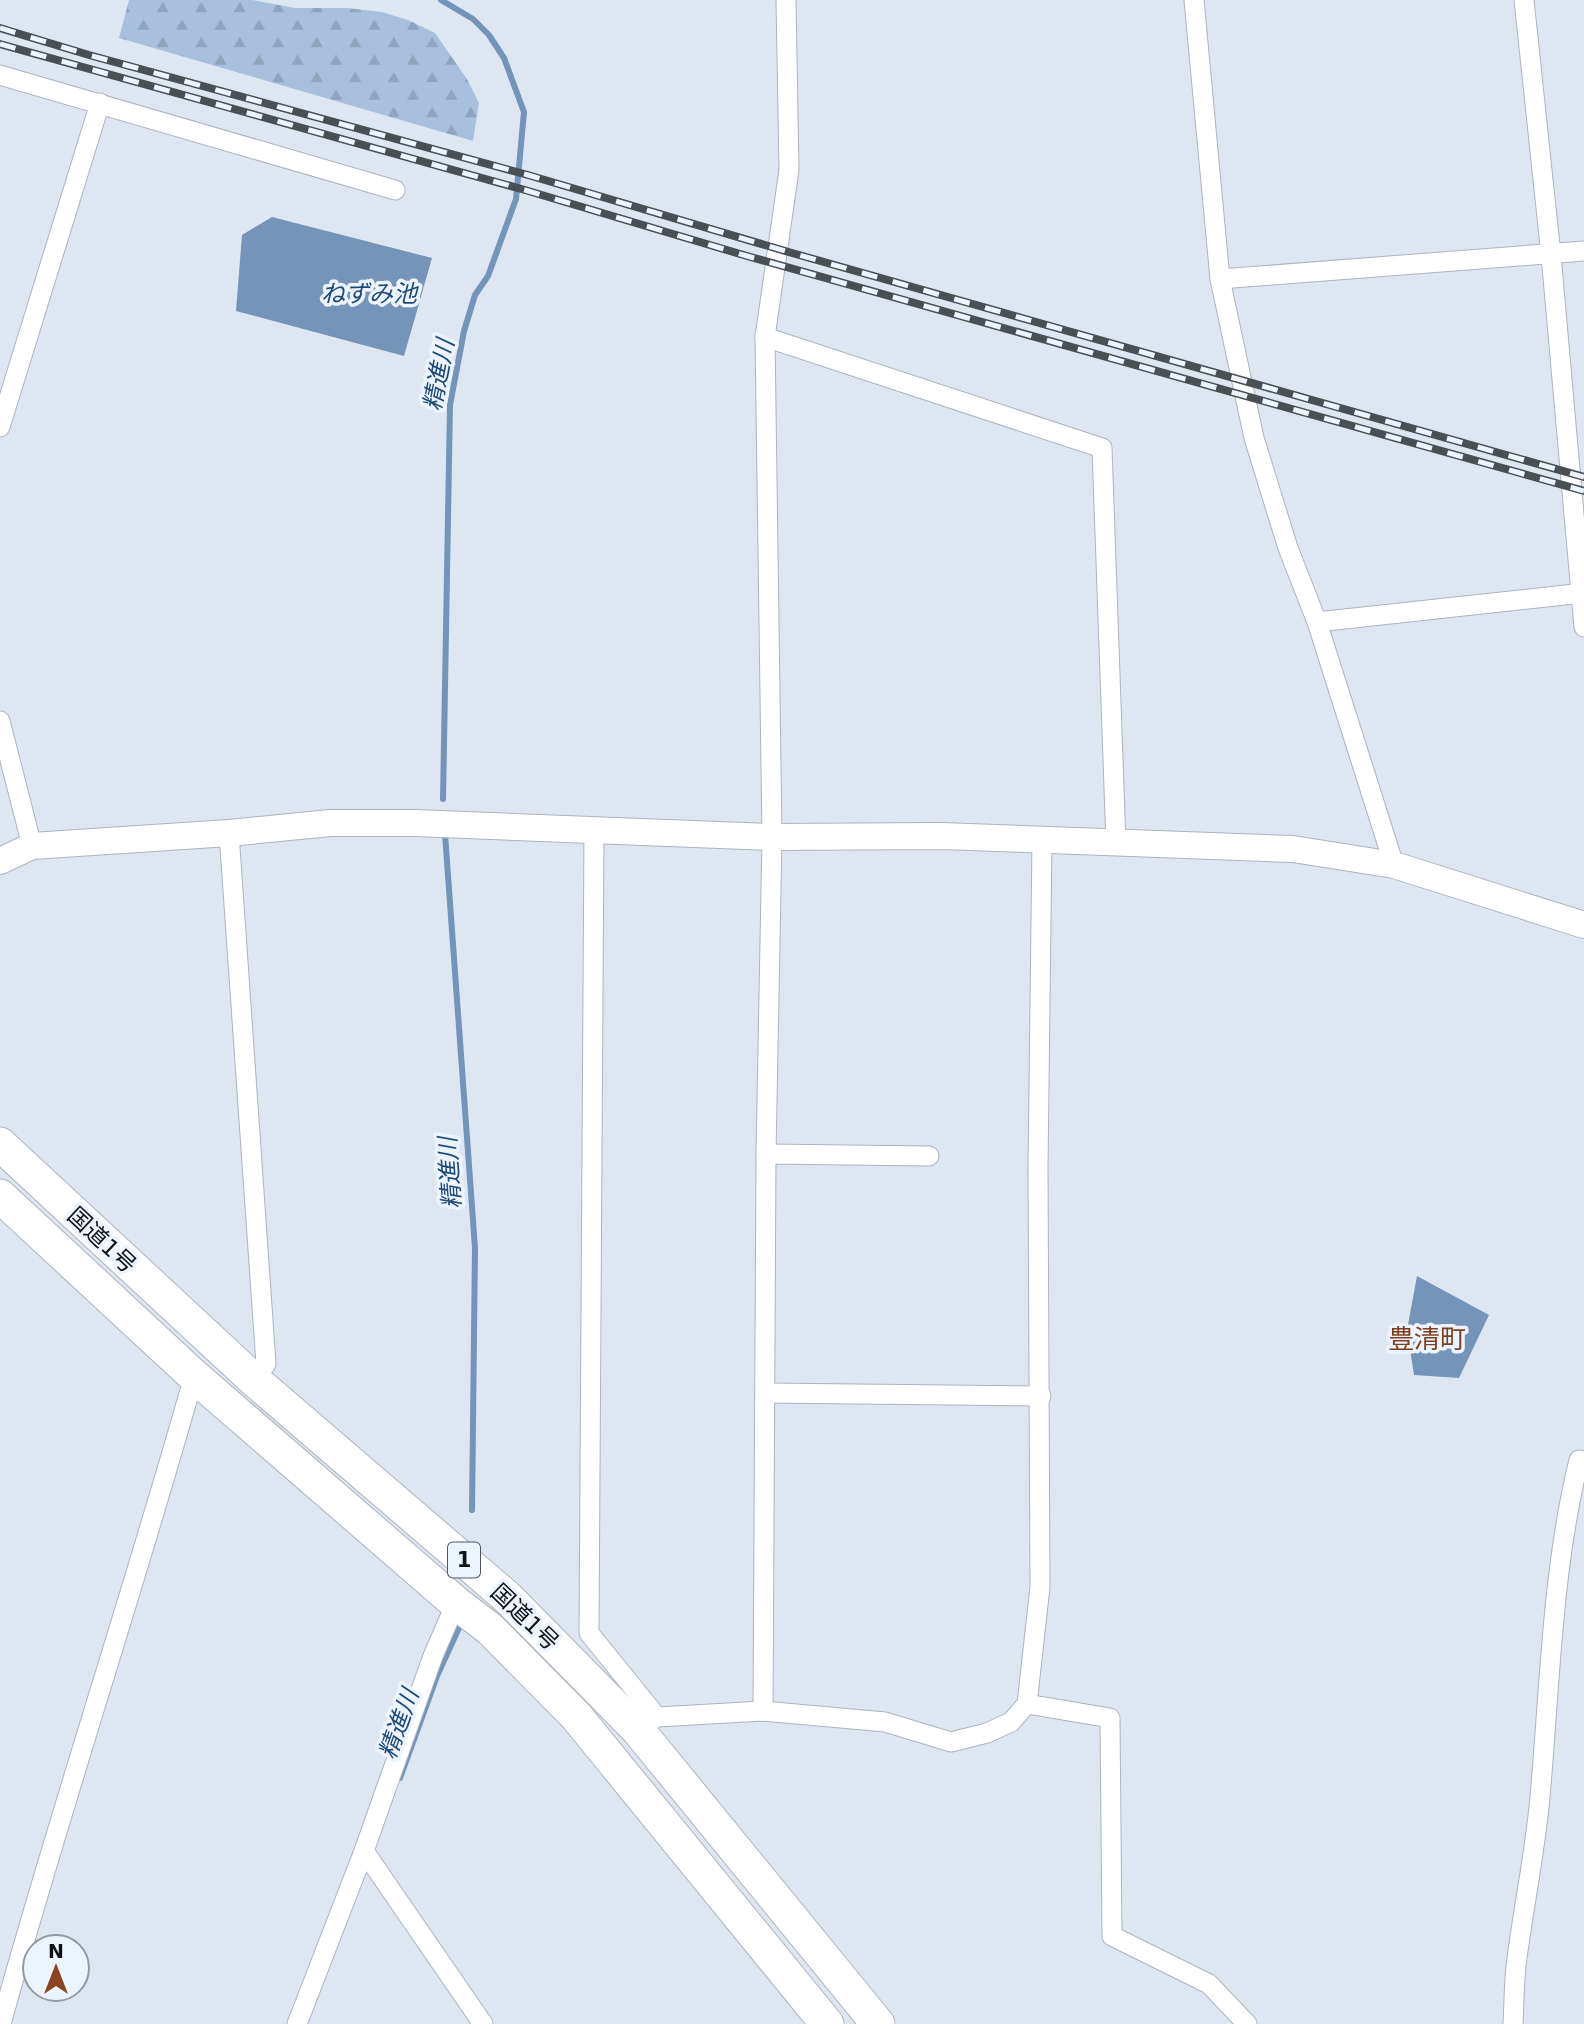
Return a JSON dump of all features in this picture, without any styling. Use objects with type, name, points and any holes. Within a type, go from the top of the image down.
[{"type":"highway","name":"国道1号","points":[[0,1144],[253,1379],[508,1598],[647,1723],[878,2024]]},
{"type":"highway","name":"国道1号","points":[[0,1196],[194,1376],[456,1603],[490,1629],[576,1716],[827,2024]]},
{"type":"street","points":[[763,1711],[766,1154],[772,836],[765,337],[789,170],[786,0]]},
{"type":"street","points":[[1194,0],[1220,279],[1254,438],[1288,548],[1317,622],[1394,865]]},
{"type":"street","points":[[1524,0],[1551,255],[1584,628]]},
{"type":"street","points":[[0,75],[395,190]]},
{"type":"street","points":[[0,427],[100,103]]},
{"type":"street","points":[[1220,279],[1584,251]]},
{"type":"street","points":[[765,337],[1102,448],[1116,844]]},
{"type":"street","points":[[1317,622],[1582,593]]},
{"type":"street","points":[[0,721],[32,846]]},
{"type":"street","points":[[0,861],[32,846],[229,833],[330,823],[772,836],[942,836],[1293,849],[1394,865],[1584,925]]},
{"type":"street","points":[[594,832],[589,1633],[647,1723],[763,1711],[885,1722],[951,1742],[987,1734],[1011,1722],[1027,1704],[1040,1587],[1038,1167],[1042,839]]},
{"type":"street","points":[[229,833],[266,1364],[253,1379]]},
{"type":"street","points":[[766,1154],[929,1156]]},
{"type":"street","points":[[1,2024],[31,1916],[148,1539],[194,1376]]},
{"type":"street","points":[[766,1393],[1041,1396]]},
{"type":"street","points":[[1513,2024],[1516,1966],[1532,1869],[1540,1797],[1553,1617],[1567,1508],[1579,1460],[1584,1461]]},
{"type":"street","points":[[297,2024],[364,1852],[433,1656],[456,1603]]},
{"type":"street","points":[[1027,1704],[1110,1718],[1112,1936],[1209,1984],[1247,2024]]},
{"type":"street","points":[[364,1852],[483,2024]]},
{"type":"green space","points":[[129,0],[252,0],[295,8],[347,8],[382,12],[408,20],[435,33],[467,79],[479,103],[473,141],[119,38]]},
{"type":"water","name":"ねずみ池","points":[[272,217],[432,258],[404,356],[236,311],[242,235]]},
{"type":"water","points":[[1417,1276],[1489,1315],[1459,1378],[1414,1375],[1407,1330]]},
{"type":"waterway","name":"精進川","points":[[441,0],[473,19],[489,35],[504,58],[524,112],[516,199],[488,276],[475,295],[464,331],[450,405],[443,799]]},
{"type":"waterway","name":"精進川","points":[[445,834],[475,1248],[472,1510]]},
{"type":"waterway","name":"精進川","points":[[400,1778],[437,1676],[463,1619]]},
{"type":"railway","points":[[0,28],[89,55],[528,175],[792,253],[1584,477]]},
{"type":"railway","points":[[0,44],[1584,491]]},
{"type":"district","name":"豊清町","points":[[1427,1339]]}]
